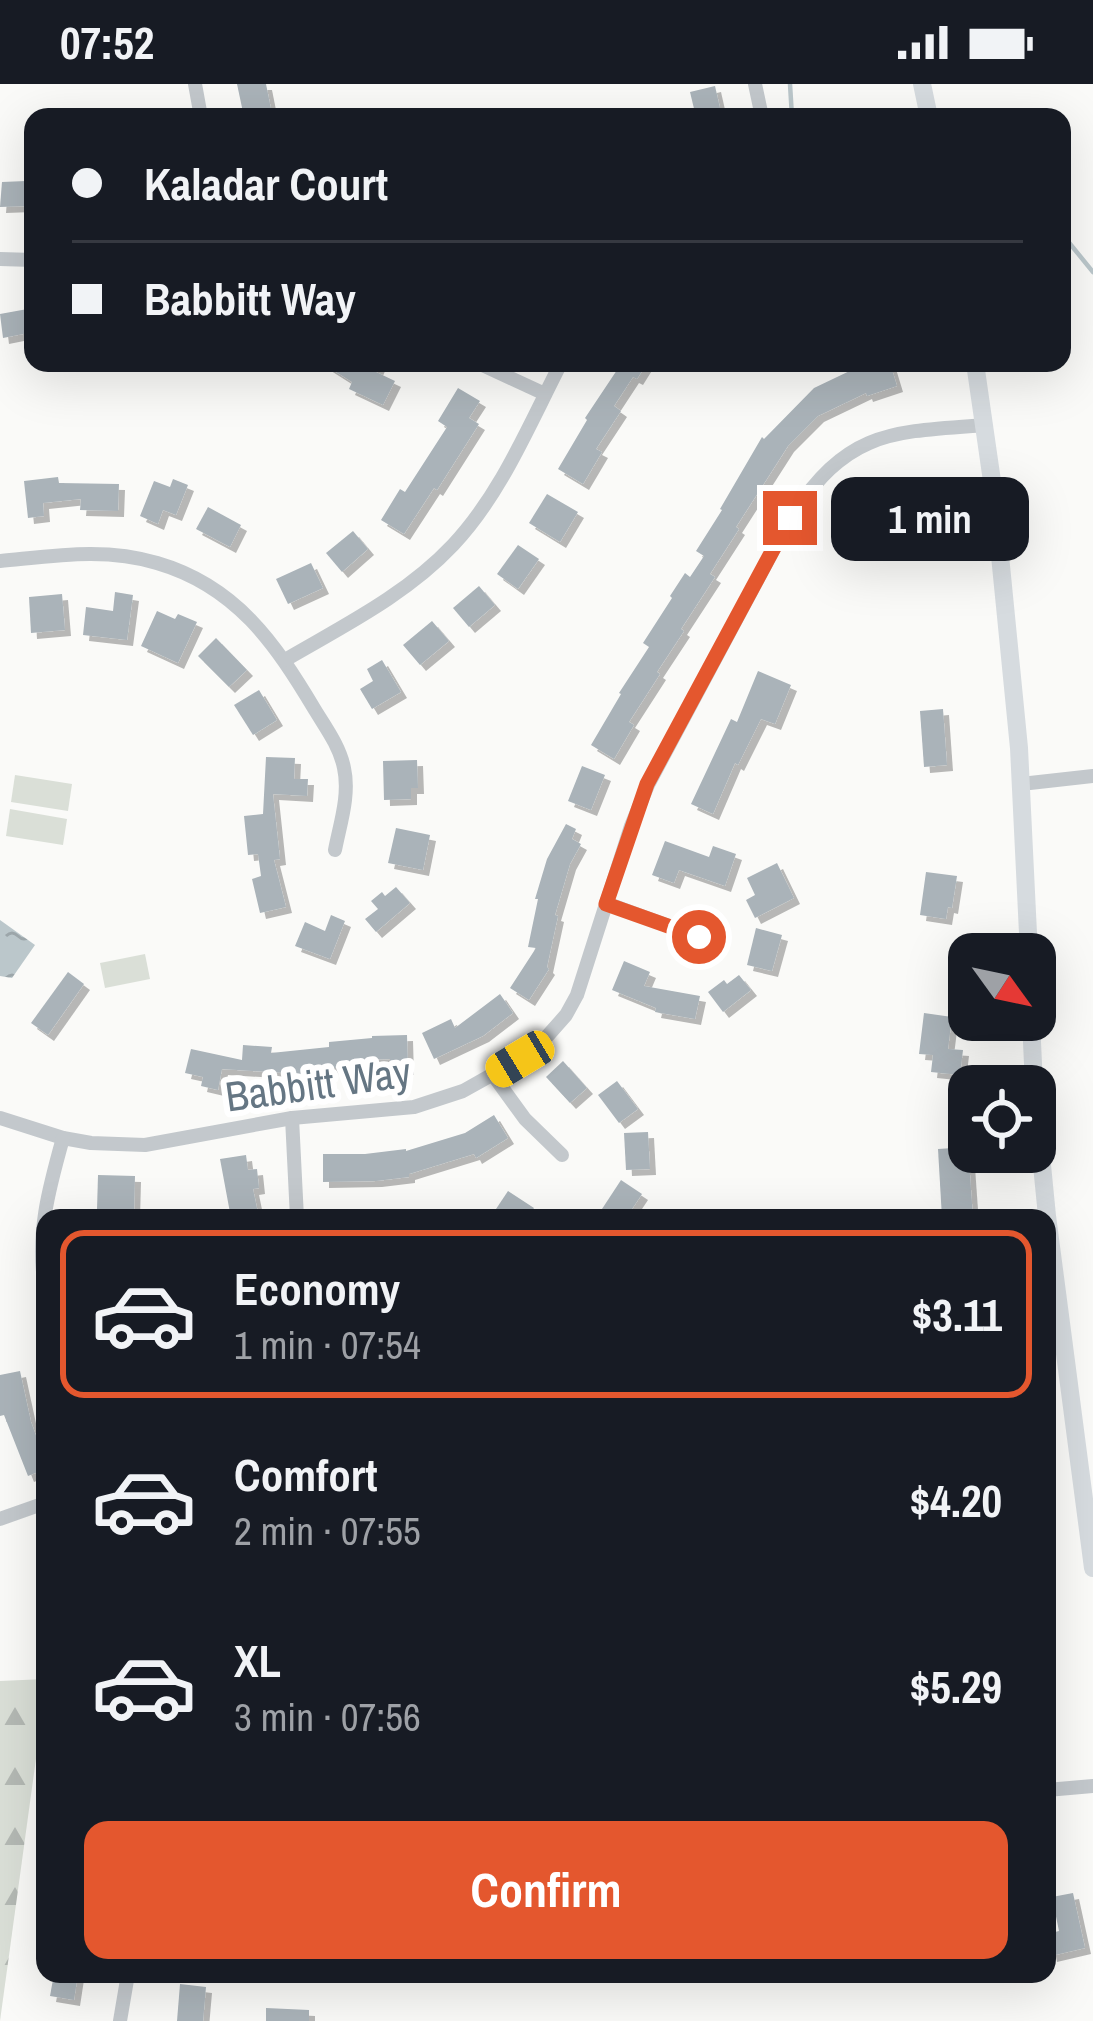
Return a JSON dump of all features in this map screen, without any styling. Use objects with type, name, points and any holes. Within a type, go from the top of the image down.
[{"type":"main road","points":[[976,372],[1021,784],[1028,933]]},
{"type":"main road","points":[[1042,1173],[1045,1209]]},
{"type":"main road","points":[[1056,1317],[1086,1469],[1093,1568]]},
{"type":"street","points":[[497,372],[545,394]]},
{"type":"street","points":[[285,659],[411,582],[453,545],[495,490],[556,372]]},
{"type":"street","name":"Babbitt Way","points":[[0,1118],[63,1138],[145,1145],[292,1118],[414,1107],[494,1075],[543,1041],[578,995],[647,784],[790,518],[812,486],[850,451],[875,440],[928,429],[985,425]]},
{"type":"street","points":[[0,561],[97,553],[126,556],[170,567],[234,604],[285,659],[343,760],[346,789],[335,850]]},
{"type":"street","points":[[1021,784],[1093,776]]},
{"type":"street","points":[[606,904],[699,937]]},
{"type":"street","points":[[494,1075],[525,1119],[562,1155]]},
{"type":"street","points":[[292,1118],[297,1209]]},
{"type":"street","points":[[45,1209],[63,1138]]},
{"type":"street","points":[[0,1519],[36,1506]]},
{"type":"street","points":[[1056,1789],[1093,1786]]},
{"type":"street","points":[[120,2021],[126,1983]]},
{"type":"green space","points":[[15,775],[72,784],[68,811],[11,802]]},
{"type":"green space","points":[[10,809],[67,819],[63,845],[6,836]]},
{"type":"green space","points":[[145,954],[150,979],[105,988],[100,963]]},
{"type":"green space","points":[[36,1679],[36,1759],[0,2021],[0,1681]]},
{"type":"water","points":[[0,920],[35,945],[12,978],[0,976]]},
{"type":"building","points":[[237,84],[266,84],[271,108],[242,108]]},
{"type":"building","points":[[715,86],[720,108],[694,108],[690,92]]},
{"type":"building","points":[[24,181],[24,206],[0,207],[2,182]]},
{"type":"building","points":[[24,310],[24,334],[3,338],[0,314]]},
{"type":"building","points":[[336,372],[376,372],[395,381],[383,405],[349,389],[352,382]]},
{"type":"building","points":[[616,372],[641,372],[614,406],[621,411],[596,449],[602,452],[583,484],[558,469]]},
{"type":"building","points":[[848,372],[893,372],[897,386],[866,393],[818,416],[788,446],[736,527],[710,574],[715,577],[629,722],[634,725],[614,759],[591,745],[649,647],[643,643],[685,573],[690,577],[704,556],[696,551],[762,437],[814,388]]},
{"type":"building","points":[[458,388],[480,401],[469,418],[479,424],[404,534],[381,520],[447,427],[438,421]]},
{"type":"building","points":[[58,477],[59,483],[119,484],[118,511],[80,510],[81,499],[43,503],[44,516],[28,518],[24,481]]},
{"type":"building","points":[[173,479],[188,485],[176,515],[163,510],[158,524],[140,516],[154,481],[170,487]]},
{"type":"building","points":[[547,494],[578,512],[560,542],[529,523]]},
{"type":"building","points":[[901,495],[904,545],[877,547],[876,529],[868,529],[867,514],[874,514],[872,496]]},
{"type":"building","points":[[208,507],[241,525],[230,547],[196,529]]},
{"type":"building","points":[[353,531],[368,549],[342,572],[326,553]]},
{"type":"building","points":[[518,545],[539,559],[518,589],[497,574]]},
{"type":"building","points":[[311,563],[323,588],[288,604],[276,579]]},
{"type":"building","points":[[479,586],[495,605],[469,627],[453,608]]},
{"type":"building","points":[[115,592],[133,595],[127,640],[83,635],[86,607],[113,611]]},
{"type":"building","points":[[62,594],[65,630],[31,633],[29,597]]},
{"type":"building","points":[[157,611],[197,622],[178,663],[141,646]]},
{"type":"building","points":[[432,621],[449,641],[420,665],[403,645]]},
{"type":"building","points":[[216,638],[247,670],[229,687],[198,656]]},
{"type":"building","points":[[382,660],[401,692],[372,709],[360,689],[373,681],[367,669]]},
{"type":"building","points":[[758,671],[791,685],[775,724],[761,719],[713,814],[691,804],[731,719],[737,722]]},
{"type":"building","points":[[259,690],[277,720],[253,735],[234,705]]},
{"type":"building","points":[[943,709],[947,765],[924,767],[920,711]]},
{"type":"building","points":[[266,757],[295,758],[294,779],[308,779],[307,796],[273,794],[280,859],[274,860],[286,907],[260,913],[252,879],[261,876],[258,854],[248,855],[244,816],[263,814]]},
{"type":"building","points":[[417,760],[418,788],[411,788],[411,799],[384,800],[383,761]]},
{"type":"building","points":[[582,766],[605,775],[591,810],[568,801]]},
{"type":"building","points":[[566,824],[576,829],[572,839],[581,844],[555,915],[549,969],[529,1000],[510,988],[536,948],[528,947],[535,899],[547,859]]},
{"type":"building","points":[[396,828],[430,835],[423,870],[388,863]]},
{"type":"building","points":[[665,841],[709,857],[713,846],[736,854],[725,886],[679,870],[674,883],[652,875]]},
{"type":"building","points":[[777,863],[794,898],[755,918],[746,900],[755,895],[747,878]]},
{"type":"building","points":[[926,872],[957,876],[946,919],[920,915]]},
{"type":"building","points":[[396,887],[410,903],[376,932],[365,919],[378,909],[371,901]]},
{"type":"building","points":[[331,915],[345,921],[330,959],[295,946],[305,922],[325,931]]},
{"type":"building","points":[[756,928],[782,935],[772,971],[747,965]]},
{"type":"building","points":[[624,961],[650,972],[644,986],[700,996],[695,1019],[655,1012],[656,1008],[612,990]]},
{"type":"building","points":[[68,972],[84,984],[48,1035],[31,1023]]},
{"type":"building","points":[[739,975],[751,990],[723,1012],[708,992]]},
{"type":"building","points":[[500,994],[513,1013],[483,1036],[434,1059],[422,1033],[451,1019],[455,1028]]},
{"type":"building","points":[[924,1013],[948,1016],[948,1049],[963,1050],[961,1065],[948,1065],[948,1074],[931,1072],[933,1055],[919,1054]]},
{"type":"building","points":[[407,1035],[408,1069],[390,1070],[390,1059],[360,1060],[360,1065],[286,1076],[222,1069],[218,1090],[201,1086],[203,1077],[185,1073],[191,1049],[242,1060],[243,1045],[272,1047],[271,1053],[329,1047],[329,1042],[372,1036]]},
{"type":"building","points":[[563,1061],[587,1088],[570,1103],[546,1077]]},
{"type":"building","points":[[617,1081],[638,1109],[619,1123],[598,1095]]},
{"type":"building","points":[[494,1115],[508,1138],[476,1158],[474,1154],[409,1177],[323,1182],[323,1154],[406,1151],[465,1133]]},
{"type":"building","points":[[648,1132],[650,1169],[626,1170],[624,1133]]},
{"type":"building","points":[[948,1148],[948,1173],[970,1173],[972,1209],[941,1209],[938,1149]]},
{"type":"building","points":[[246,1155],[248,1170],[257,1169],[259,1188],[253,1189],[257,1209],[229,1209],[220,1159]]},
{"type":"building","points":[[98,1175],[135,1176],[134,1209],[97,1209]]},
{"type":"building","points":[[621,1180],[642,1194],[632,1209],[602,1209]]},
{"type":"building","points":[[508,1191],[534,1208],[533,1209],[496,1209]]},
{"type":"building","points":[[20,1371],[36,1436],[36,1473],[28,1476],[4,1415],[0,1416],[0,1375]]},
{"type":"building","points":[[1073,1893],[1085,1948],[1056,1955],[1056,1896]]},
{"type":"building","points":[[52,1983],[77,1983],[74,2000],[50,1996]]},
{"type":"building","points":[[180,1984],[206,1987],[203,2021],[177,2021]]},
{"type":"building","points":[[266,2008],[309,2010],[309,2021],[266,2021]]},
{"type":"waterway","points":[[790,84],[791,108]]},
{"type":"waterway","points":[[1071,245],[1093,272]]},
{"type":"route","points":[[699,937],[606,904],[647,784],[790,518]]}]
